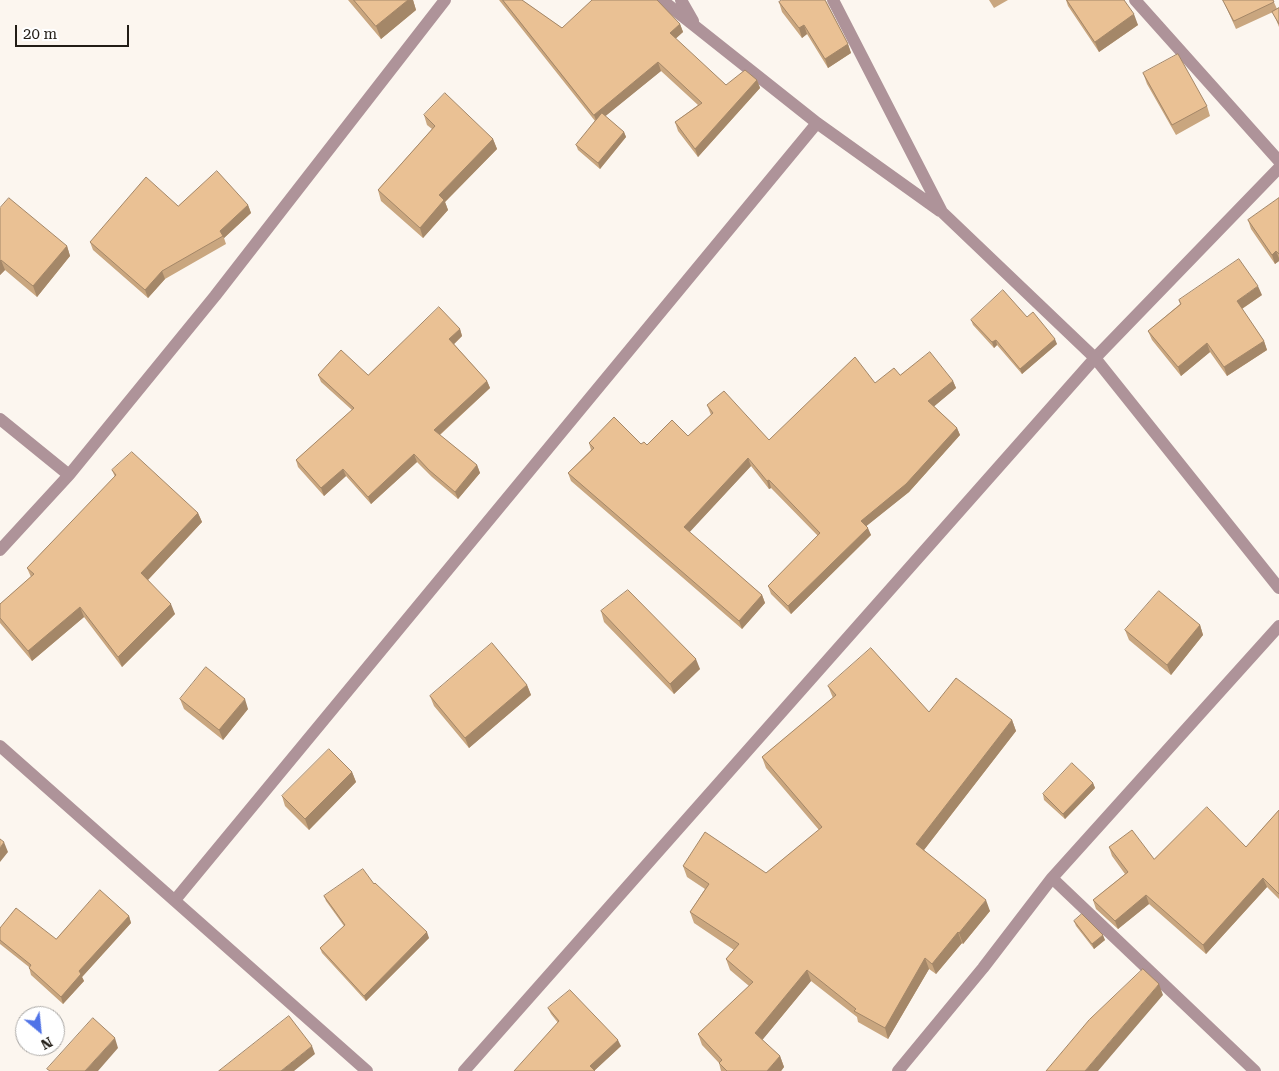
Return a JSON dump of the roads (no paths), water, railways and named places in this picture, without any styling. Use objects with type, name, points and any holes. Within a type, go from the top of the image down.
[{"type":"street","points":[[0,550],[69,475],[215,296],[445,0]]},
{"type":"street","points":[[662,0],[818,123],[942,212],[1094,358],[1279,588]]},
{"type":"street","points":[[681,0],[696,27]]},
{"type":"street","points":[[833,0],[942,212]]},
{"type":"street","points":[[1135,0],[1279,161]]},
{"type":"street","points":[[175,900],[818,123]]},
{"type":"street","points":[[464,1071],[1094,358],[1279,168]]},
{"type":"street","points":[[0,419],[69,475]]},
{"type":"street","points":[[898,1071],[983,968],[1052,878],[1279,626]]},
{"type":"street","points":[[0,746],[367,1071]]},
{"type":"street","points":[[1052,878],[1255,1071]]}]
